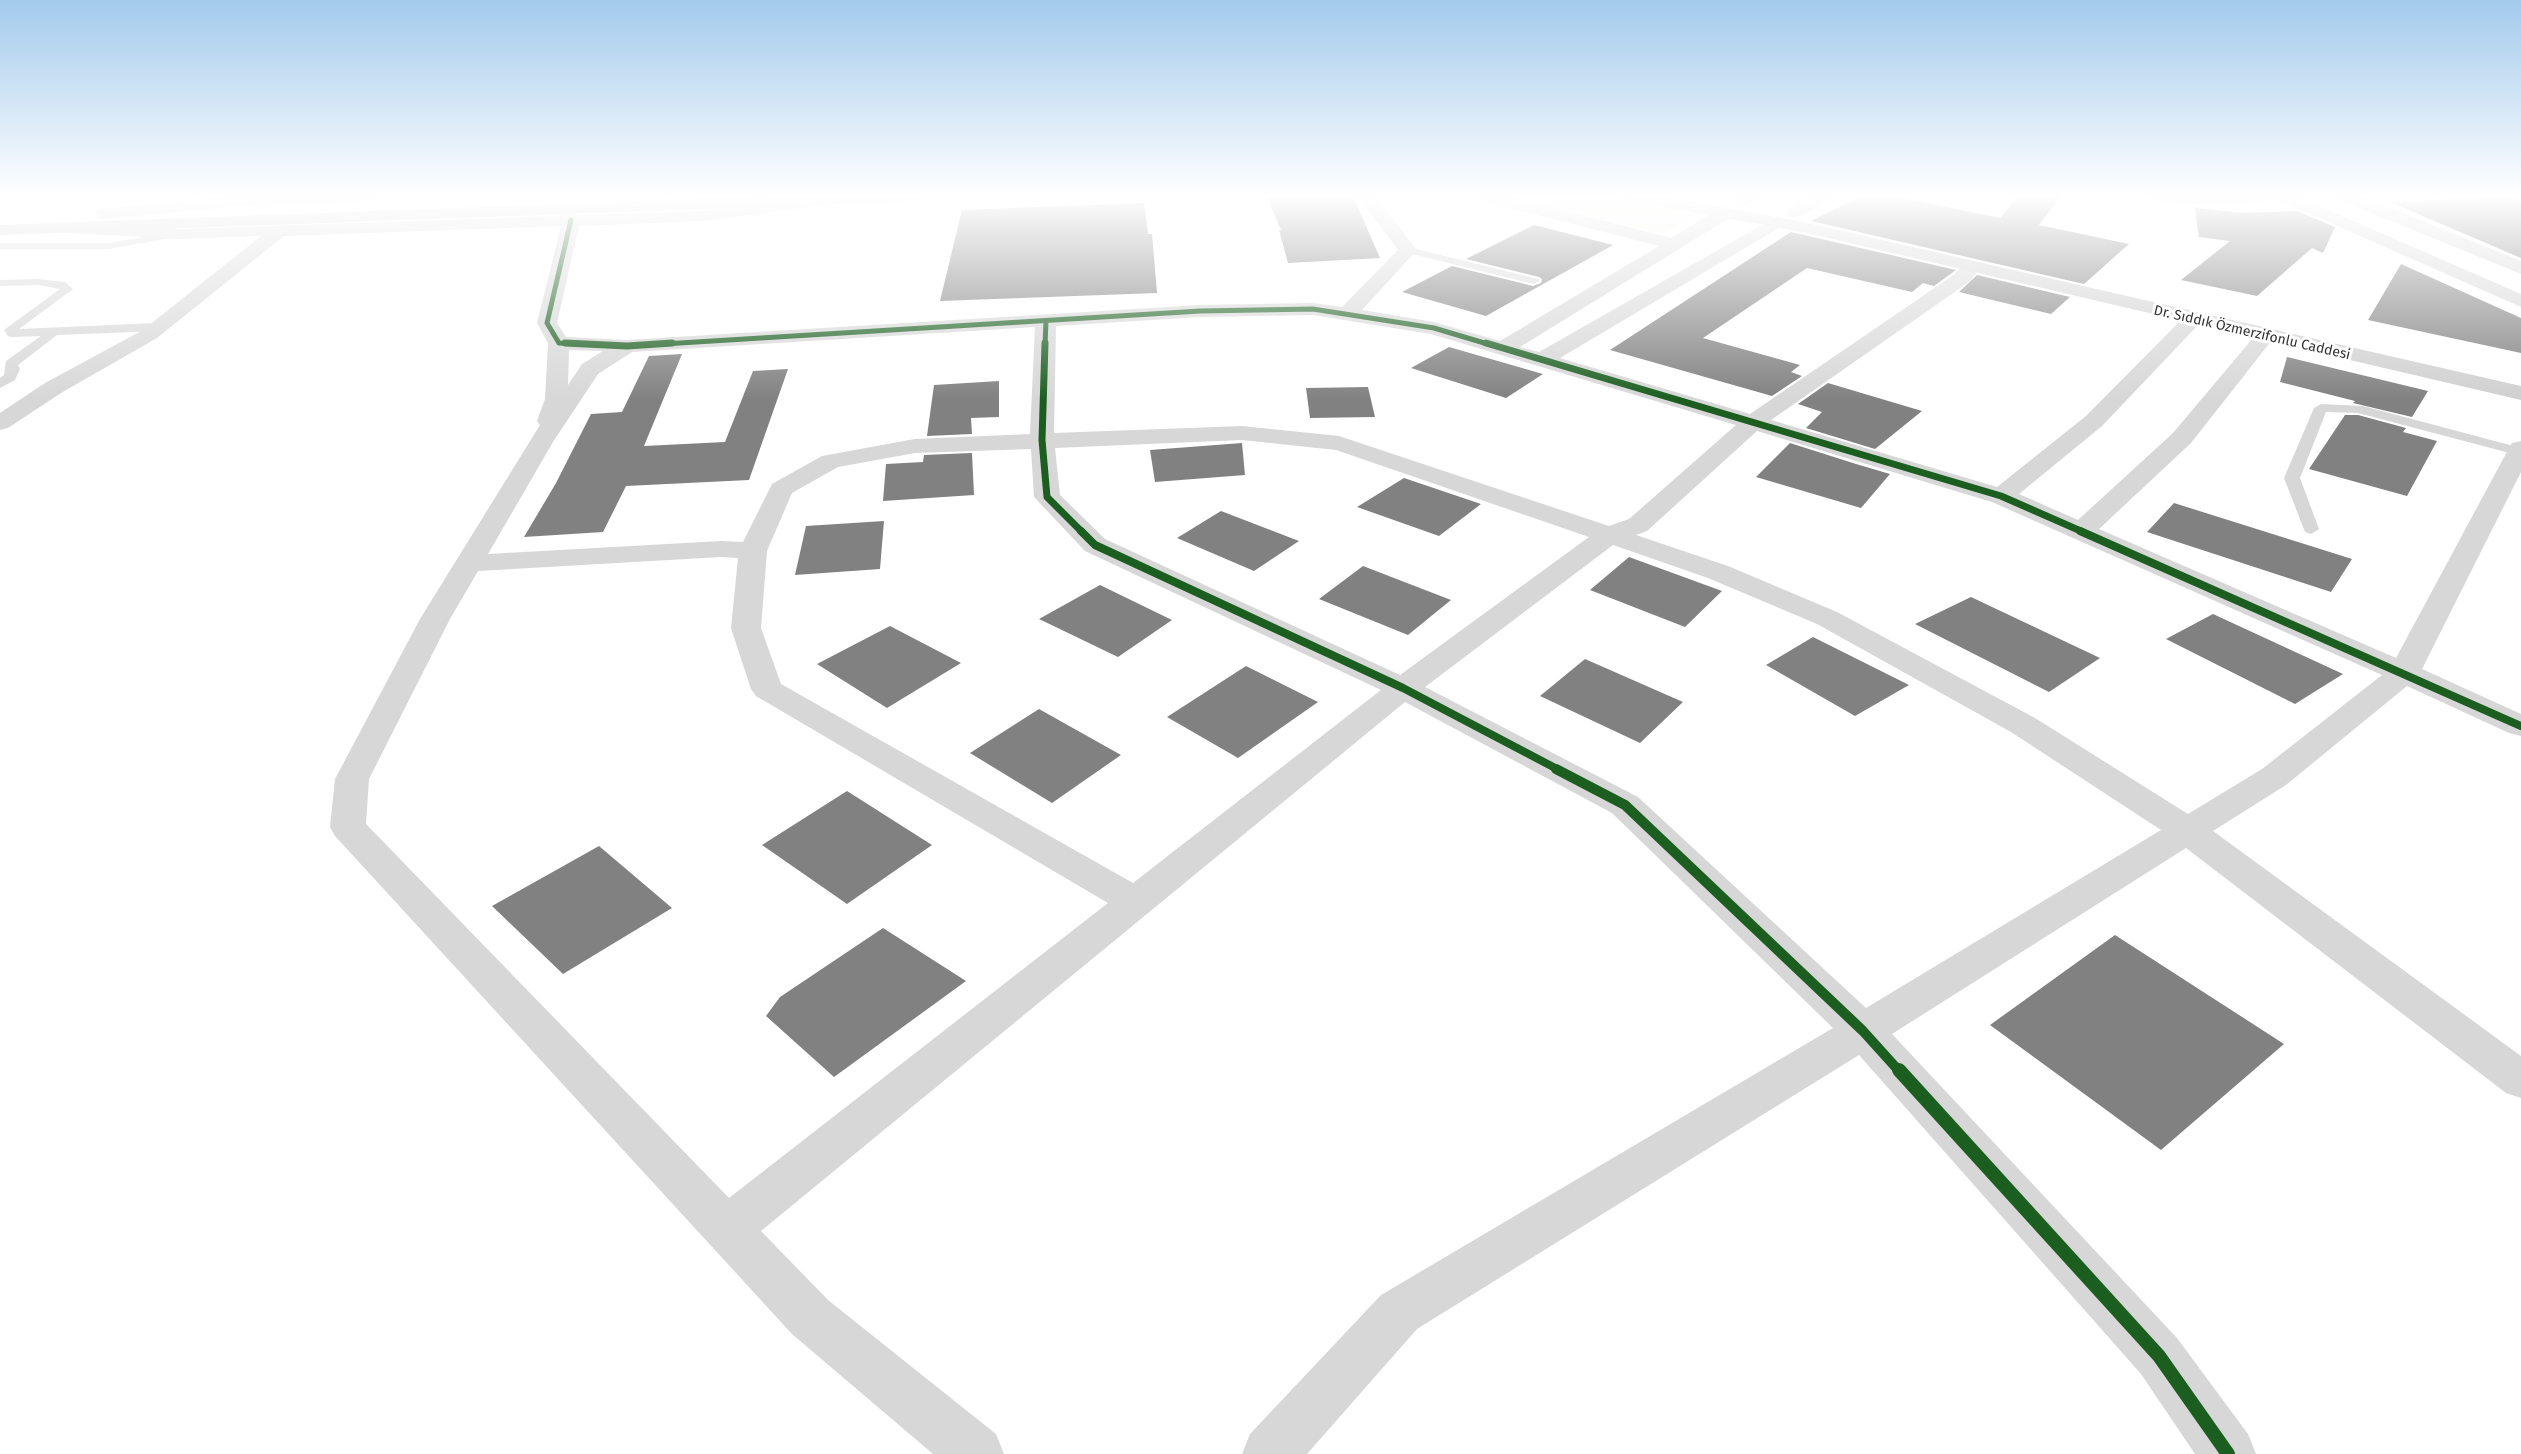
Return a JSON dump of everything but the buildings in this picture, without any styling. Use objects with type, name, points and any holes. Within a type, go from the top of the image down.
[{"type":"main road","name":"Dr. Sıddık Özmerzifonlu Caddesi","points":[[1958,264],[2521,393]]},
{"type":"main road","name":"Dr. Sıddık Özmerzifonlu Caddesi","points":[[2020,264],[2403,352],[2521,376]]},
{"type":"street","points":[[0,423],[53,388],[158,327],[237,264]]},
{"type":"street","points":[[541,442],[556,399],[559,343],[547,323],[561,264]]},
{"type":"street","points":[[1347,314],[1395,264]]},
{"type":"street","points":[[1503,348],[1641,264]]},
{"type":"street","points":[[1543,359],[1705,264]]},
{"type":"street","points":[[2437,264],[2521,301]]},
{"type":"street","points":[[728,1229],[1403,688],[1610,535],[1638,525],[1755,421],[1943,291],[1972,267]]},
{"type":"street","points":[[559,343],[627,346],[1211,311],[1313,309],[1434,328],[1755,421],[2001,496],[2521,726]]},
{"type":"street","points":[[2001,496],[2094,421],[2193,319]]},
{"type":"street","points":[[1046,321],[1042,440],[1047,497],[1095,545],[1403,688],[1625,805],[1863,1031],[2159,1356],[2228,1454]]},
{"type":"street","points":[[2082,531],[2182,438],[2265,336]]},
{"type":"street","points":[[627,346],[590,369],[541,442],[435,619],[352,779],[348,827],[810,1317],[976,1454]]},
{"type":"street","points":[[1136,902],[767,689],[746,628],[753,551],[781,489],[831,461],[915,446],[1242,433],[1339,443],[1610,535],[1718,572],[1827,618],[2023,725],[2188,831],[2521,1080]]},
{"type":"street","points":[[1270,1454],[1399,1312],[1863,1031],[2274,777],[2404,673],[2520,450]]},
{"type":"street","points":[[468,563],[721,549],[753,551]]},
{"type":"lane","points":[[1464,264],[1534,281]]},
{"type":"lane","points":[[0,283],[61,284],[67,290],[10,330],[12,333],[158,327]]},
{"type":"lane","points":[[0,384],[10,377],[13,369],[11,364],[52,333]]},
{"type":"lane","points":[[2312,529],[2292,478],[2321,408],[2358,409],[2520,450]]},
{"type":"cycle path","points":[[561,264],[547,323],[559,343],[627,346],[1200,311],[1313,309],[1434,328],[2001,496],[2521,726]]},
{"type":"cycle path","points":[[1046,321],[1042,440],[1047,497],[1095,545],[1403,688],[1625,805],[1863,1031],[2159,1356],[2228,1454]]}]
